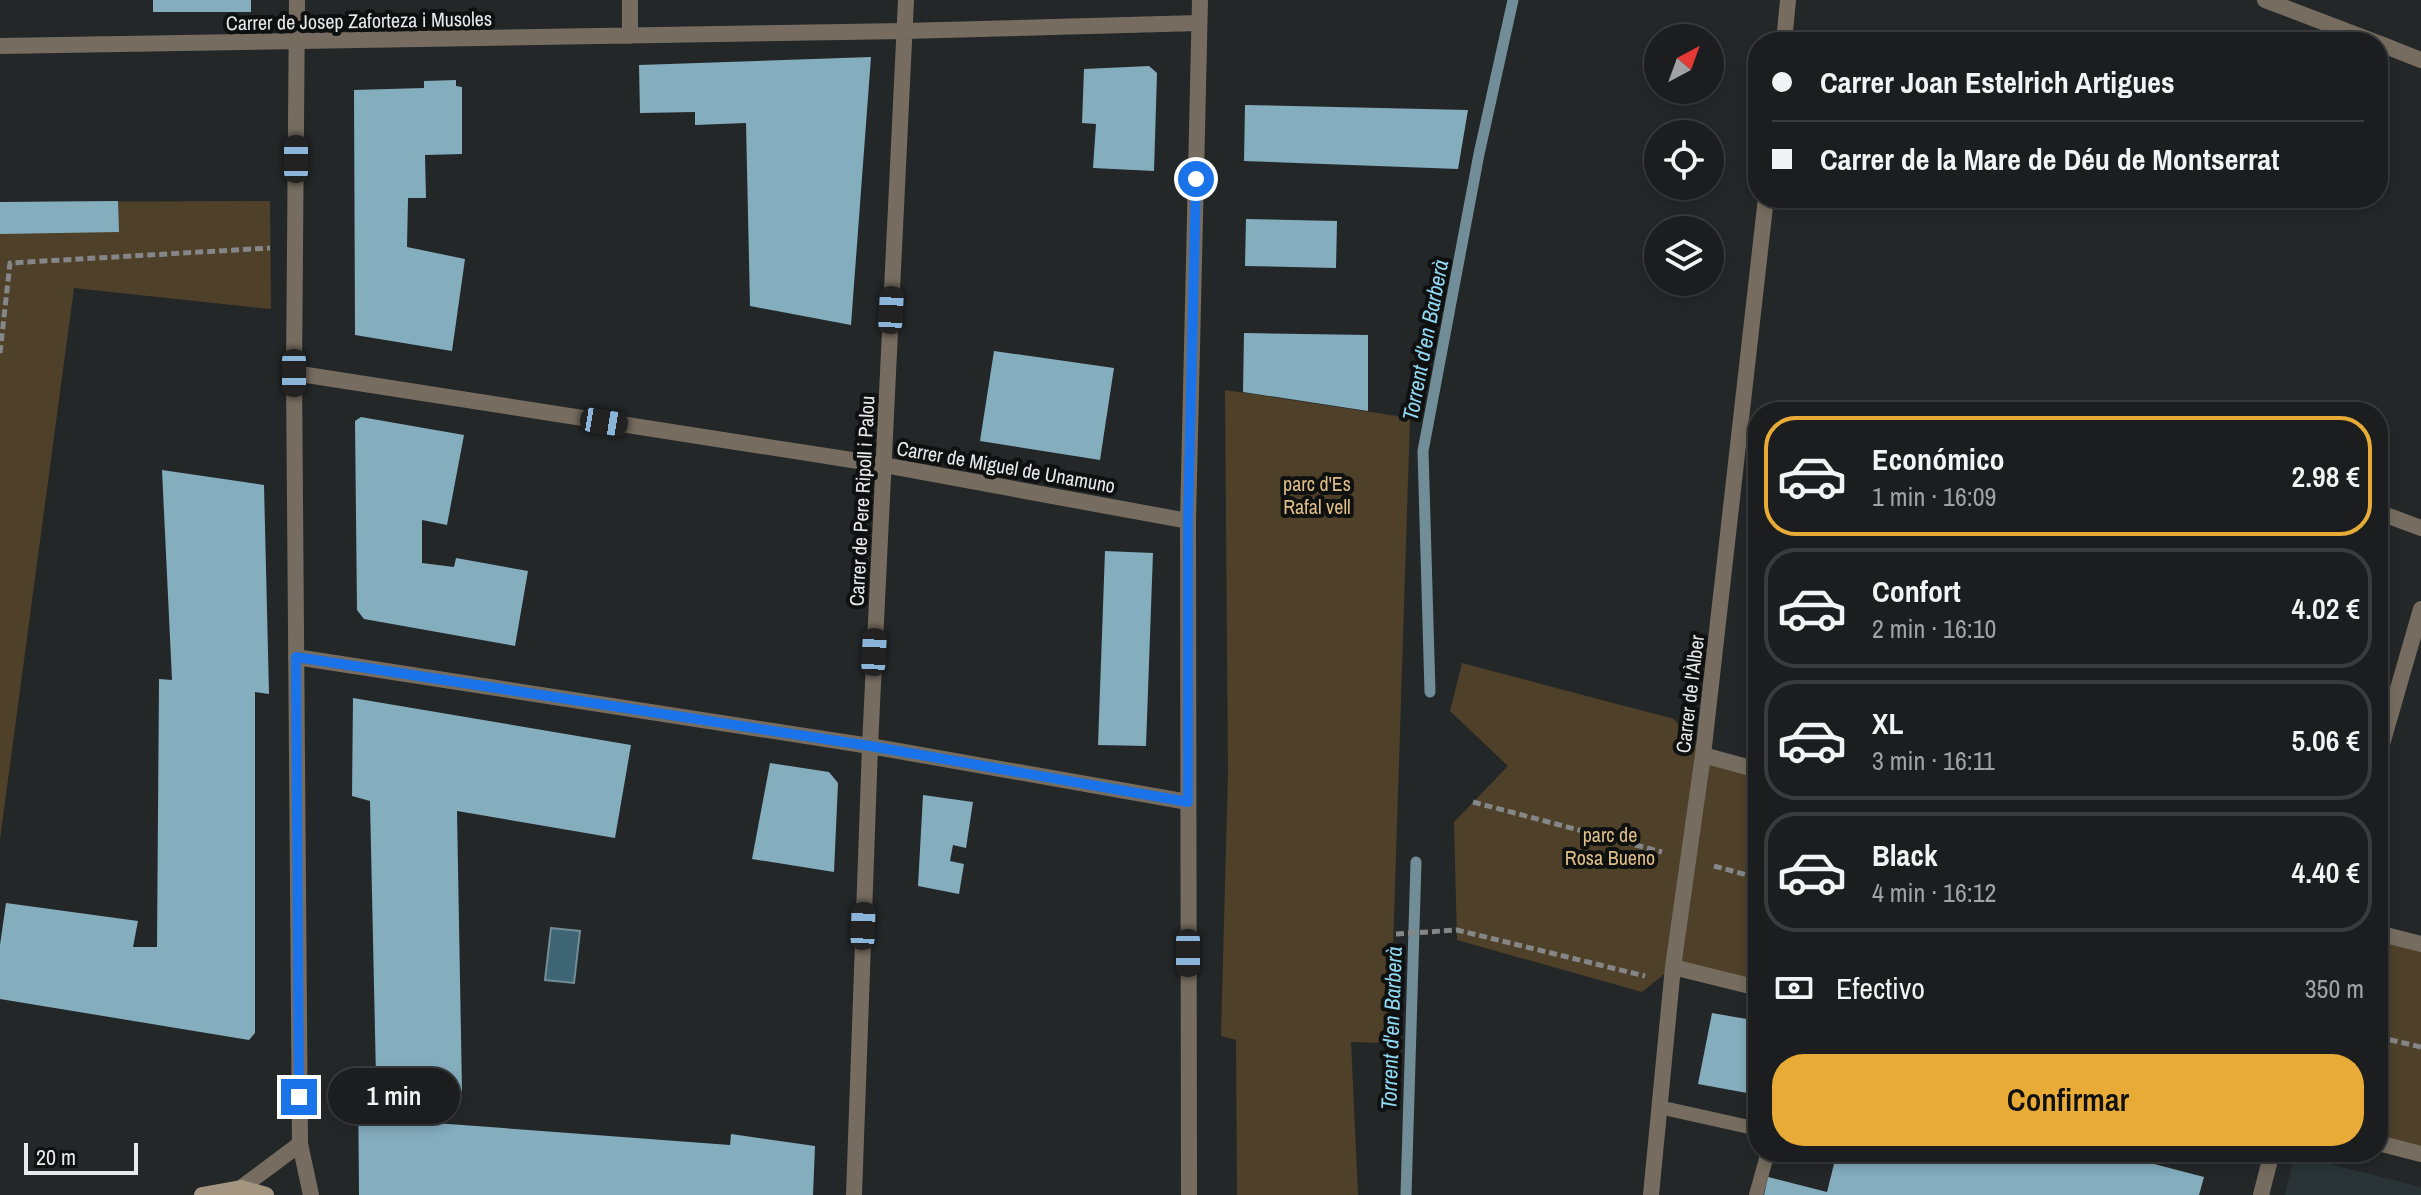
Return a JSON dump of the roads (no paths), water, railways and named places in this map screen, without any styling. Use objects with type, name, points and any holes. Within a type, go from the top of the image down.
[{"type":"street","points":[[297,0],[294,373],[300,1144],[311,1195]]},
{"type":"street","points":[[630,0],[630,36]]},
{"type":"street","name":"Carrer de Pere Ripoll i Palou","points":[[854,1195],[870,746],[906,0]]},
{"type":"street","points":[[1189,1195],[1188,521],[1200,0]]},
{"type":"street","points":[[1785,32],[1788,0]]},
{"type":"street","points":[[2265,0],[2348,32]]},
{"type":"street","name":"Carrer de Josep Zaforteza i Musoles","points":[[0,46],[297,43],[1199,23]]},
{"type":"street","points":[[2388,48],[2421,60]]},
{"type":"street","name":"Carrer de l'Àlber","points":[[1651,1195],[1672,975],[1703,755],[1765,208]]},
{"type":"street","name":"Carrer de Miguel de Unamuno","points":[[294,373],[884,465],[1188,521]]},
{"type":"street","points":[[2388,516],[2421,528]]},
{"type":"street","points":[[2388,723],[2421,609]]},
{"type":"street","points":[[296,657],[870,746],[1188,802]]},
{"type":"street","points":[[1703,755],[1748,767]]},
{"type":"street","points":[[2388,936],[2421,944]]},
{"type":"street","points":[[1672,975],[1748,986]]},
{"type":"street","points":[[241,1188],[300,1144]]},
{"type":"street","points":[[2388,1146],[2421,1154]]},
{"type":"street","points":[[2261,1195],[2269,1162]]},
{"type":"street","points":[[202,1195],[241,1188],[266,1195]]},
{"type":"lane","points":[[1659,1107],[1748,1127]]},
{"type":"lane","points":[[1756,1195],[1765,1162]]},
{"type":"water","points":[[551,928],[580,931],[574,983],[545,980]]},
{"type":"waterway","name":"Torrent d'en Barberà","points":[[1430,692],[1423,451],[1479,154],[1513,0]]},
{"type":"waterway","name":"Torrent d'en Barberà","points":[[1406,1195],[1416,862]]},
{"type":"park label","name":"parc d'Es Rafal vell","points":[[1317,496]]},
{"type":"park label","name":"parc de Rosa Bueno","points":[[1610,846]]}]
